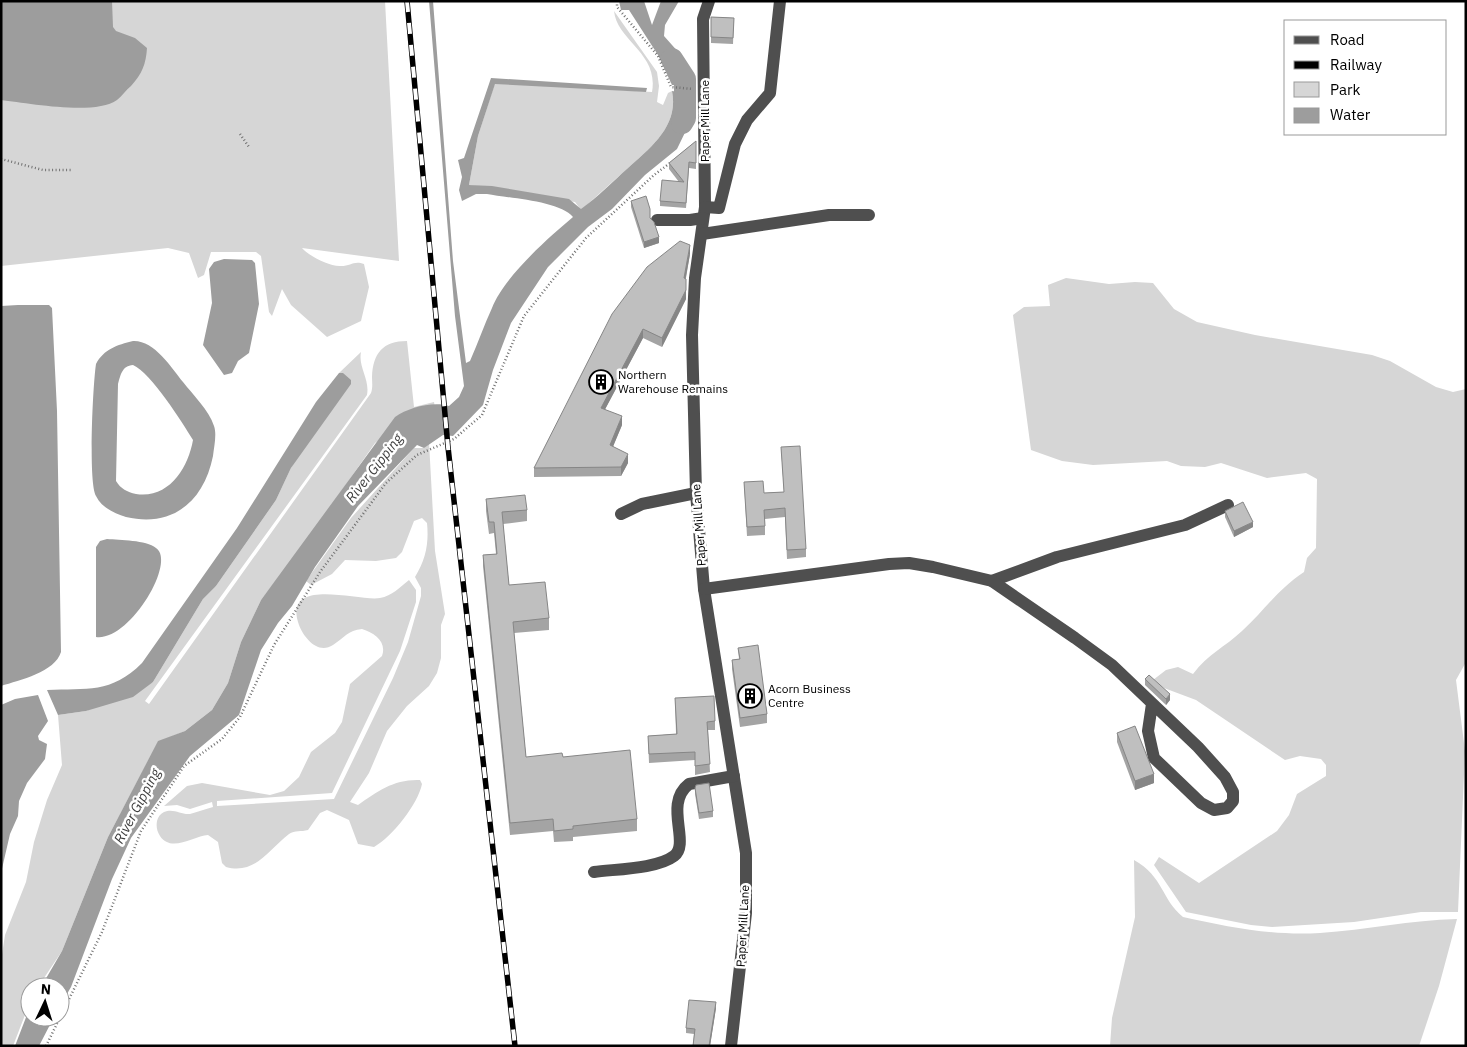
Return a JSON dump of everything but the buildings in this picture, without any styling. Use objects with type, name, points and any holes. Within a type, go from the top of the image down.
[{"type":"street","name":"Paper Mill Lane","points":[[709,1],[704,18],[704,212],[695,278],[692,335],[696,493],[704,589],[746,853],[746,913],[731,1046]]},
{"type":"street","points":[[657,220],[690,220],[704,212],[719,208],[735,144],[747,120],[770,93],[780,1]]},
{"type":"street","points":[[702,234],[829,215],[869,215]]},
{"type":"street","points":[[621,514],[642,504],[696,493]]},
{"type":"street","points":[[992,581],[1057,557],[1185,525],[1228,506]]},
{"type":"street","points":[[704,589],[899,563],[933,567],[992,581],[1112,665],[1198,747],[1225,777],[1233,792],[1233,801],[1228,808],[1214,810],[1201,804],[1154,758],[1148,731],[1152,704]]},
{"type":"street","points":[[594,872],[648,865],[672,857],[678,852],[680,843],[676,812],[678,798],[683,788],[696,782],[734,776]]},
{"type":"path","points":[[616,1],[617,6],[658,56],[671,88],[696,89]]},
{"type":"path","points":[[240,134],[249,146]]},
{"type":"path","points":[[1,159],[43,170],[72,170]]},
{"type":"path","points":[[46,1046],[102,932],[142,831],[184,766],[222,739],[240,717],[274,645],[320,572],[386,483],[417,455],[454,439],[482,415],[524,316],[586,238],[654,175],[676,159]]},
{"type":"green space","points":[[1,1],[385,1],[399,261],[302,248],[331,265],[364,264],[369,287],[361,321],[327,337],[291,305],[282,289],[272,316],[269,312],[261,256],[256,252],[211,252],[204,275],[198,278],[189,253],[168,248],[1,266]]},
{"type":"green space","points":[[614,11],[657,72],[659,86],[657,102],[663,105],[668,93],[672,91],[671,115],[667,125],[654,144],[581,210],[575,202],[469,185],[478,136],[495,83],[652,92],[652,79],[649,67],[644,57],[622,31]]},
{"type":"green space","points":[[1066,278],[1109,284],[1153,283],[1174,309],[1197,322],[1255,335],[1372,355],[1390,361],[1436,387],[1453,392],[1466,389],[1466,662],[1456,680],[1465,751],[1458,912],[1421,912],[1354,922],[1272,927],[1251,925],[1186,912],[1154,865],[1159,857],[1199,883],[1277,831],[1289,815],[1297,794],[1326,776],[1326,765],[1321,759],[1300,756],[1285,760],[1196,700],[1164,688],[1153,680],[1166,670],[1178,667],[1193,674],[1205,661],[1236,637],[1287,585],[1304,572],[1307,558],[1316,548],[1317,479],[1306,473],[1267,478],[1221,463],[1205,467],[1181,466],[1167,461],[1093,465],[1062,461],[1031,450],[1013,315],[1024,307],[1050,306],[1048,285]]},
{"type":"green space","points":[[407,341],[414,407],[434,402],[436,414],[390,432],[375,443],[307,540],[261,600],[241,642],[228,683],[212,710],[185,731],[158,742],[108,837],[62,951],[45,977],[20,977],[20,1027],[13,1046],[1,1046],[1,961],[5,935],[26,882],[34,842],[47,800],[62,765],[58,715],[86,711],[153,682],[203,599],[216,586],[276,500],[291,468],[343,373],[339,373],[361,352],[361,363],[367,384],[367,395],[145,701],[149,704],[371,393],[373,369],[377,355],[386,346]]},
{"type":"green space","points":[[429,442],[435,551],[445,614],[441,625],[441,658],[437,673],[429,686],[407,706],[387,731],[369,773],[350,802],[358,805],[394,784],[420,780],[422,784],[420,792],[410,810],[389,836],[374,847],[358,844],[349,820],[327,810],[320,813],[308,830],[289,834],[261,859],[246,867],[226,867],[222,863],[218,842],[208,835],[176,843],[165,841],[157,831],[157,821],[160,815],[168,811],[190,814],[213,807],[212,802],[190,809],[177,805],[164,806],[187,786],[202,783],[270,795],[284,791],[299,777],[311,752],[335,733],[342,722],[350,684],[382,656],[383,646],[379,639],[362,629],[350,633],[327,648],[312,644],[304,635],[299,625],[296,610],[301,600],[325,594],[380,598],[392,593],[409,580],[416,590],[416,602],[400,651],[332,793],[217,801],[217,806],[334,799],[393,678],[408,642],[421,596],[421,588],[415,577],[426,551],[427,523],[422,518],[414,521],[402,552],[396,558],[376,561],[345,560],[332,574],[311,585],[306,581],[351,518],[414,448],[424,448]]},
{"type":"green space","points":[[1134,860],[1151,874],[1170,903],[1183,917],[1234,927],[1302,934],[1457,919],[1439,986],[1419,1046],[1110,1046],[1112,1018],[1135,917]]},
{"type":"water","points":[[1,1],[112,1],[113,27],[116,31],[135,38],[147,48],[146,59],[141,73],[117,100],[107,105],[78,108],[44,106],[1,100]]},
{"type":"water","points":[[429,1],[433,1],[453,261],[466,363],[470,361],[492,308],[506,284],[540,247],[573,217],[557,207],[546,204],[487,194],[476,194],[462,201],[459,190],[462,177],[458,160],[464,158],[491,78],[647,88],[646,92],[495,84],[478,136],[469,185],[492,186],[569,199],[581,209],[646,152],[661,135],[671,115],[672,91],[692,94],[693,116],[677,149],[645,175],[612,209],[588,227],[548,267],[511,323],[493,370],[483,405],[453,436],[443,435],[424,448],[417,445],[358,506],[315,567],[292,606],[278,623],[261,650],[239,715],[190,756],[131,838],[112,879],[70,989],[70,977],[47,977],[62,951],[108,837],[158,741],[185,731],[212,710],[228,683],[241,642],[261,600],[395,417],[407,410],[422,406],[436,404],[449,406],[459,397],[464,386],[455,316]]},
{"type":"water","points":[[619,1],[644,1],[652,25],[661,1],[679,1],[665,25],[664,36],[680,54],[689,72],[692,86],[672,85],[658,55],[629,10],[621,10]]},
{"type":"water","points":[[224,259],[252,260],[255,263],[259,304],[249,353],[238,361],[232,373],[224,375],[203,345],[212,303],[209,269],[214,262]]},
{"type":"water","points":[[49,305],[52,308],[57,411],[61,652],[52,665],[44,670],[27,678],[1,686],[1,306]]},
{"type":"water","points":[[133,341],[148,345],[167,362],[205,408],[215,429],[213,456],[209,472],[202,486],[194,498],[184,507],[172,514],[158,518],[126,517],[113,512],[99,500],[94,487],[92,432],[96,364],[107,351]],"holes":[[[133,365],[140,370],[166,399],[193,440],[187,461],[175,479],[158,492],[148,494],[136,494],[127,491],[116,481],[118,384],[122,371],[126,367]]]},
{"type":"water","points":[[339,373],[343,373],[351,380],[351,384],[291,468],[276,500],[216,586],[203,599],[153,682],[133,697],[86,711],[58,715],[47,690],[86,689],[109,685],[131,673],[142,663],[237,528],[316,402]]},
{"type":"water","points":[[107,539],[152,545],[161,556],[160,569],[155,584],[135,615],[122,627],[109,635],[96,637],[96,547],[100,541]]},
{"type":"water","points":[[38,695],[48,721],[38,736],[39,740],[47,744],[45,759],[27,783],[19,801],[18,816],[10,834],[1,873],[1,705],[15,699]]},
{"type":"water","points":[[22,1027],[49,1027],[39,1046],[15,1046]]},
{"type":"waterway","name":"River Gipping","points":[[672,59],[685,79],[685,118],[682,123]]},
{"type":"railway","points":[[407,1],[448,447],[515,1046]]},
{"type":"place","name":"Northern Warehouse Remains","points":[[601,382]]},
{"type":"place","name":"Acorn Business Centre","points":[[750,696]]}]
